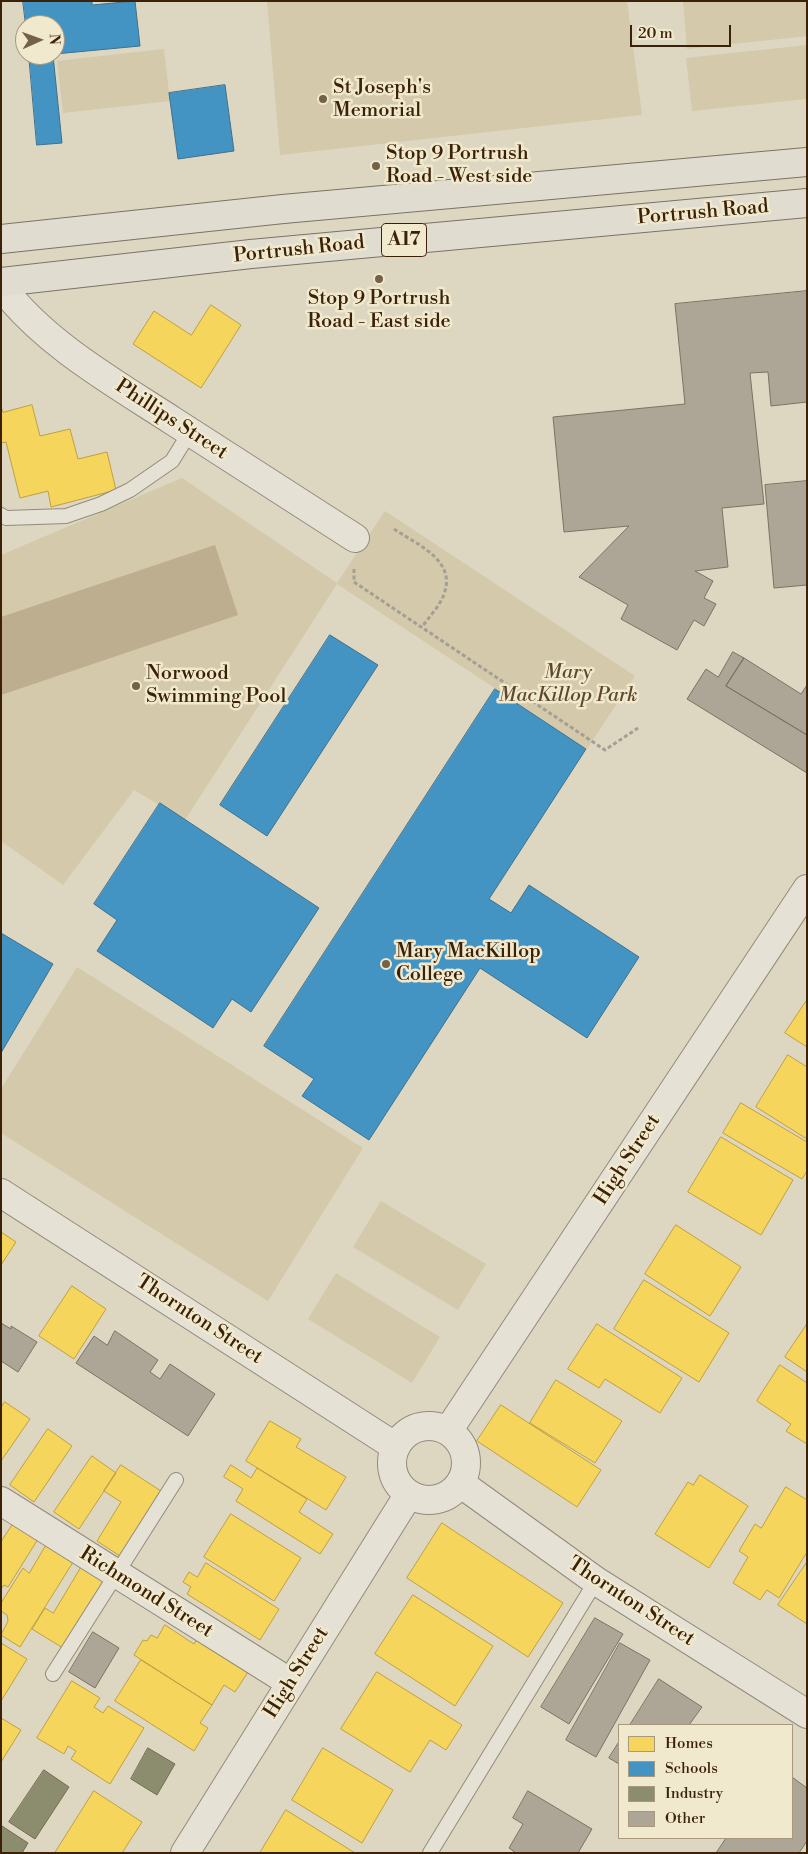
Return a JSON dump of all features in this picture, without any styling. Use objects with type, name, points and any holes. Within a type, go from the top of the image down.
[{"type":"highway","name":"Portrush Road","points":[[1,239],[283,209],[807,162]]},
{"type":"highway","name":"Portrush Road","points":[[1,282],[260,253],[807,203]]},
{"type":"street","name":"Phillips Street","points":[[1,286],[13,302],[41,329],[103,376],[354,538]]},
{"type":"street","name":"High Street","points":[[448,1431],[807,889]]},
{"type":"street","name":"Thornton Street","points":[[1,1193],[396,1447]]},
{"type":"street","points":[[425,1426],[437,1427],[448,1431],[458,1439],[465,1455],[465,1472],[460,1483],[453,1492],[443,1498],[420,1499],[409,1494],[401,1487],[393,1468],[396,1447],[403,1437],[413,1430],[425,1426]]},
{"type":"street","name":"Thornton Street","points":[[460,1483],[596,1581],[807,1714]]},
{"type":"street","name":"High Street","points":[[185,1853],[409,1494]]},
{"type":"street","name":"Richmond Street","points":[[1,1501],[291,1683]]},
{"type":"lane","points":[[1,515],[6,518],[66,516],[101,504],[130,490],[172,461],[190,432]]},
{"type":"lane","points":[[53,1674],[176,1480]]},
{"type":"lane","points":[[430,1853],[596,1581]]},
{"type":"path","points":[[394,530],[438,558],[444,569],[444,594],[422,627]]},
{"type":"path","points":[[354,538],[354,582],[606,750],[638,728]]},
{"type":"green space","points":[[267,1],[627,1],[642,115],[280,155]]},
{"type":"green space","points":[[683,1],[807,1],[807,36],[687,49]]},
{"type":"green space","points":[[807,45],[807,99],[692,111],[686,58]]},
{"type":"green space","points":[[164,49],[170,101],[63,113],[57,65],[65,65],[65,60]]},
{"type":"green space","name":"Norwood Swimming Pool","points":[[182,478],[337,583],[385,511],[635,676],[587,749],[337,584],[185,820],[134,790],[63,885],[1,841],[1,555]]},
{"type":"green space","points":[[77,967],[363,1148],[268,1301],[1,1133],[1,1089]]},
{"type":"green space","points":[[381,1201],[486,1264],[458,1310],[353,1247]]},
{"type":"green space","points":[[336,1273],[440,1337],[412,1383],[308,1319]]},
{"type":"shaded area","name":"Norwood Swimming Pool","points":[[215,545],[238,615],[1,695],[1,617]]},
{"type":"building: Homes","points":[[211,305],[241,325],[201,388],[133,344],[154,311],[191,335]]},
{"type":"building: Homes","points":[[32,405],[40,436],[70,429],[78,459],[107,452],[116,490],[51,507],[48,491],[20,498],[6,442],[1,443],[1,407],[3,412]]},
{"type":"building: Homes","points":[[807,1000],[807,1047],[785,1033]]},
{"type":"building: Homes","points":[[788,1055],[807,1067],[807,1139],[756,1107]]},
{"type":"building: Homes","points":[[741,1103],[807,1142],[807,1171],[802,1179],[723,1133]]},
{"type":"building: Homes","points":[[721,1137],[793,1180],[761,1235],[688,1192]]},
{"type":"building: Homes","points":[[676,1225],[741,1267],[710,1316],[645,1274]]},
{"type":"building: Homes","points":[[1,1232],[16,1242],[1,1265]]},
{"type":"building: Homes","points":[[644,1280],[729,1333],[699,1382],[614,1329]]},
{"type":"building: Homes","points":[[72,1286],[106,1309],[74,1359],[39,1336]]},
{"type":"building: Homes","points":[[597,1324],[682,1378],[660,1413],[605,1379],[599,1388],[568,1369]]},
{"type":"building: Homes","points":[[807,1324],[807,1372],[785,1357]]},
{"type":"building: Homes","points":[[780,1365],[807,1383],[807,1444],[786,1431],[791,1424],[757,1401]]},
{"type":"building: Homes","points":[[556,1380],[622,1421],[595,1463],[530,1423]]},
{"type":"building: Homes","points":[[5,1402],[30,1419],[1,1461],[1,1408]]},
{"type":"building: Homes","points":[[501,1405],[601,1470],[577,1507],[477,1441]]},
{"type":"building: Homes","points":[[270,1421],[301,1439],[296,1447],[346,1477],[326,1510],[246,1461]]},
{"type":"building: Homes","points":[[48,1429],[72,1446],[34,1502],[10,1485]]},
{"type":"building: Homes","points":[[92,1456],[116,1473],[79,1529],[54,1512]]},
{"type":"building: Homes","points":[[121,1465],[164,1493],[123,1558],[97,1541],[121,1502],[104,1491]]},
{"type":"building: Homes","points":[[231,1465],[251,1478],[257,1468],[307,1499],[299,1512],[333,1534],[320,1554],[236,1501],[243,1489],[224,1477]]},
{"type":"building: Homes","points":[[700,1475],[748,1506],[709,1568],[655,1534],[688,1482],[693,1485]]},
{"type":"building: Homes","points":[[786,1487],[807,1500],[807,1552],[779,1598],[767,1590],[760,1600],[733,1583],[748,1557],[739,1551],[755,1524],[761,1528]]},
{"type":"building: Homes","points":[[231,1514],[301,1558],[274,1601],[204,1557]]},
{"type":"building: Homes","points":[[442,1523],[563,1603],[528,1657],[407,1578]]},
{"type":"building: Homes","points":[[13,1524],[38,1539],[8,1587],[4,1585],[1,1589],[1,1542]]},
{"type":"building: Homes","points":[[48,1542],[75,1559],[20,1647],[1,1635],[8,1621],[7,1615],[1,1611],[1,1603],[23,1568],[29,1573]]},
{"type":"building: Homes","points":[[807,1562],[807,1624],[778,1605]]},
{"type":"building: Homes","points":[[206,1563],[279,1609],[260,1640],[187,1594],[191,1587],[183,1582],[189,1572],[197,1577]]},
{"type":"building: Homes","points":[[82,1566],[105,1580],[63,1648],[32,1629],[45,1608],[53,1613]]},
{"type":"building: Homes","points":[[413,1595],[493,1646],[455,1706],[375,1654]]},
{"type":"building: Homes","points":[[165,1625],[194,1644],[198,1637],[250,1669],[235,1692],[224,1685],[212,1705],[134,1655],[143,1640],[147,1641],[151,1635],[157,1638]]},
{"type":"building: Homes","points":[[1,1643],[27,1659],[1,1701]]},
{"type":"building: Homes","points":[[141,1660],[212,1705],[200,1723],[208,1728],[194,1751],[115,1701]]},
{"type":"building: Homes","points":[[377,1672],[462,1725],[446,1750],[430,1740],[410,1772],[341,1729]]},
{"type":"building: Homes","points":[[72,1681],[100,1698],[94,1707],[103,1713],[108,1706],[144,1728],[110,1784],[71,1759],[76,1751],[68,1746],[64,1754],[37,1738]]},
{"type":"building: Homes","points":[[1,1718],[21,1730],[1,1762]]},
{"type":"building: Homes","points":[[323,1748],[393,1790],[362,1843],[292,1800]]},
{"type":"building: Homes","points":[[94,1791],[142,1822],[122,1853],[55,1853]]},
{"type":"building: Homes","points":[[286,1810],[355,1853],[260,1853]]},
{"type":"building: Schools","points":[[23,1],[92,1],[92,5],[135,1],[140,46],[65,53],[65,15],[25,15]]},
{"type":"building: Schools","points":[[30,65],[54,65],[62,143],[37,145]]},
{"type":"building: Schools","points":[[225,85],[234,151],[178,159],[169,93]]},
{"type":"building: Schools","points":[[330,635],[378,665],[267,836],[220,805]]},
{"type":"building: Schools","points":[[495,689],[586,749],[489,899],[511,913],[529,885],[639,957],[587,1038],[480,968],[369,1140],[302,1096],[314,1079],[264,1046]]},
{"type":"building: Schools","points":[[160,803],[319,908],[251,1012],[232,999],[213,1028],[97,951],[117,920],[94,904]]},
{"type":"building: Schools","points":[[1,933],[53,964],[1,1053]]},
{"type":"building: Industry","points":[[148,1748],[175,1764],[157,1795],[131,1779]]},
{"type":"building: Industry","points":[[44,1770],[69,1787],[35,1839],[9,1822]]},
{"type":"building: Industry","points":[[2,1826],[28,1843],[22,1853],[1,1853]]},
{"type":"building: Other","points":[[807,291],[807,402],[771,406],[768,372],[750,373],[764,504],[722,508],[728,567],[695,571],[713,581],[704,598],[716,604],[704,626],[694,620],[677,650],[621,619],[628,605],[579,577],[629,526],[564,532],[553,417],[685,404],[675,304]]},
{"type":"building: Other","points":[[807,481],[807,585],[774,588],[765,485]]},
{"type":"building: Other","points":[[733,652],[744,658],[726,686],[807,735],[807,773],[687,699],[706,669],[718,677]]},
{"type":"building: Other","points":[[744,658],[801,694],[807,685],[807,735],[726,686]]},
{"type":"building: Other","points":[[1,1323],[11,1329],[11,1326],[37,1342],[18,1372],[1,1361]]},
{"type":"building: Other","points":[[115,1331],[158,1360],[150,1372],[160,1379],[170,1364],[215,1394],[188,1436],[76,1363],[94,1336],[107,1345]]},
{"type":"building: Other","points":[[595,1618],[623,1634],[569,1724],[541,1707]]},
{"type":"building: Other","points":[[93,1632],[119,1648],[95,1688],[69,1672]]},
{"type":"building: Other","points":[[620,1643],[650,1660],[596,1757],[566,1740]]},
{"type":"building: Other","points":[[659,1679],[702,1707],[690,1724],[631,1724]]},
{"type":"building: Other","points":[[618,1744],[618,1763],[609,1758]]},
{"type":"building: Other","points":[[793,1778],[807,1788],[807,1841],[799,1853],[716,1853],[725,1839],[793,1839]]},
{"type":"building: Other","points":[[528,1791],[592,1829],[578,1853],[516,1853],[509,1848],[523,1824],[513,1818]]},
{"type":"place","name":"St Joseph's Memorial","points":[[323,99]]},
{"type":"place","name":"Stop 9 Portrush Road - West side","points":[[376,166]]},
{"type":"place","name":"Stop 9 Portrush Road - East side","points":[[379,279]]},
{"type":"place","name":"Norwood Swimming Pool","points":[[136,686]]},
{"type":"place","name":"Mary MacKillop College","points":[[386,964]]},
{"type":"park label","name":"Mary MacKillop Park","points":[[568,684]]}]
